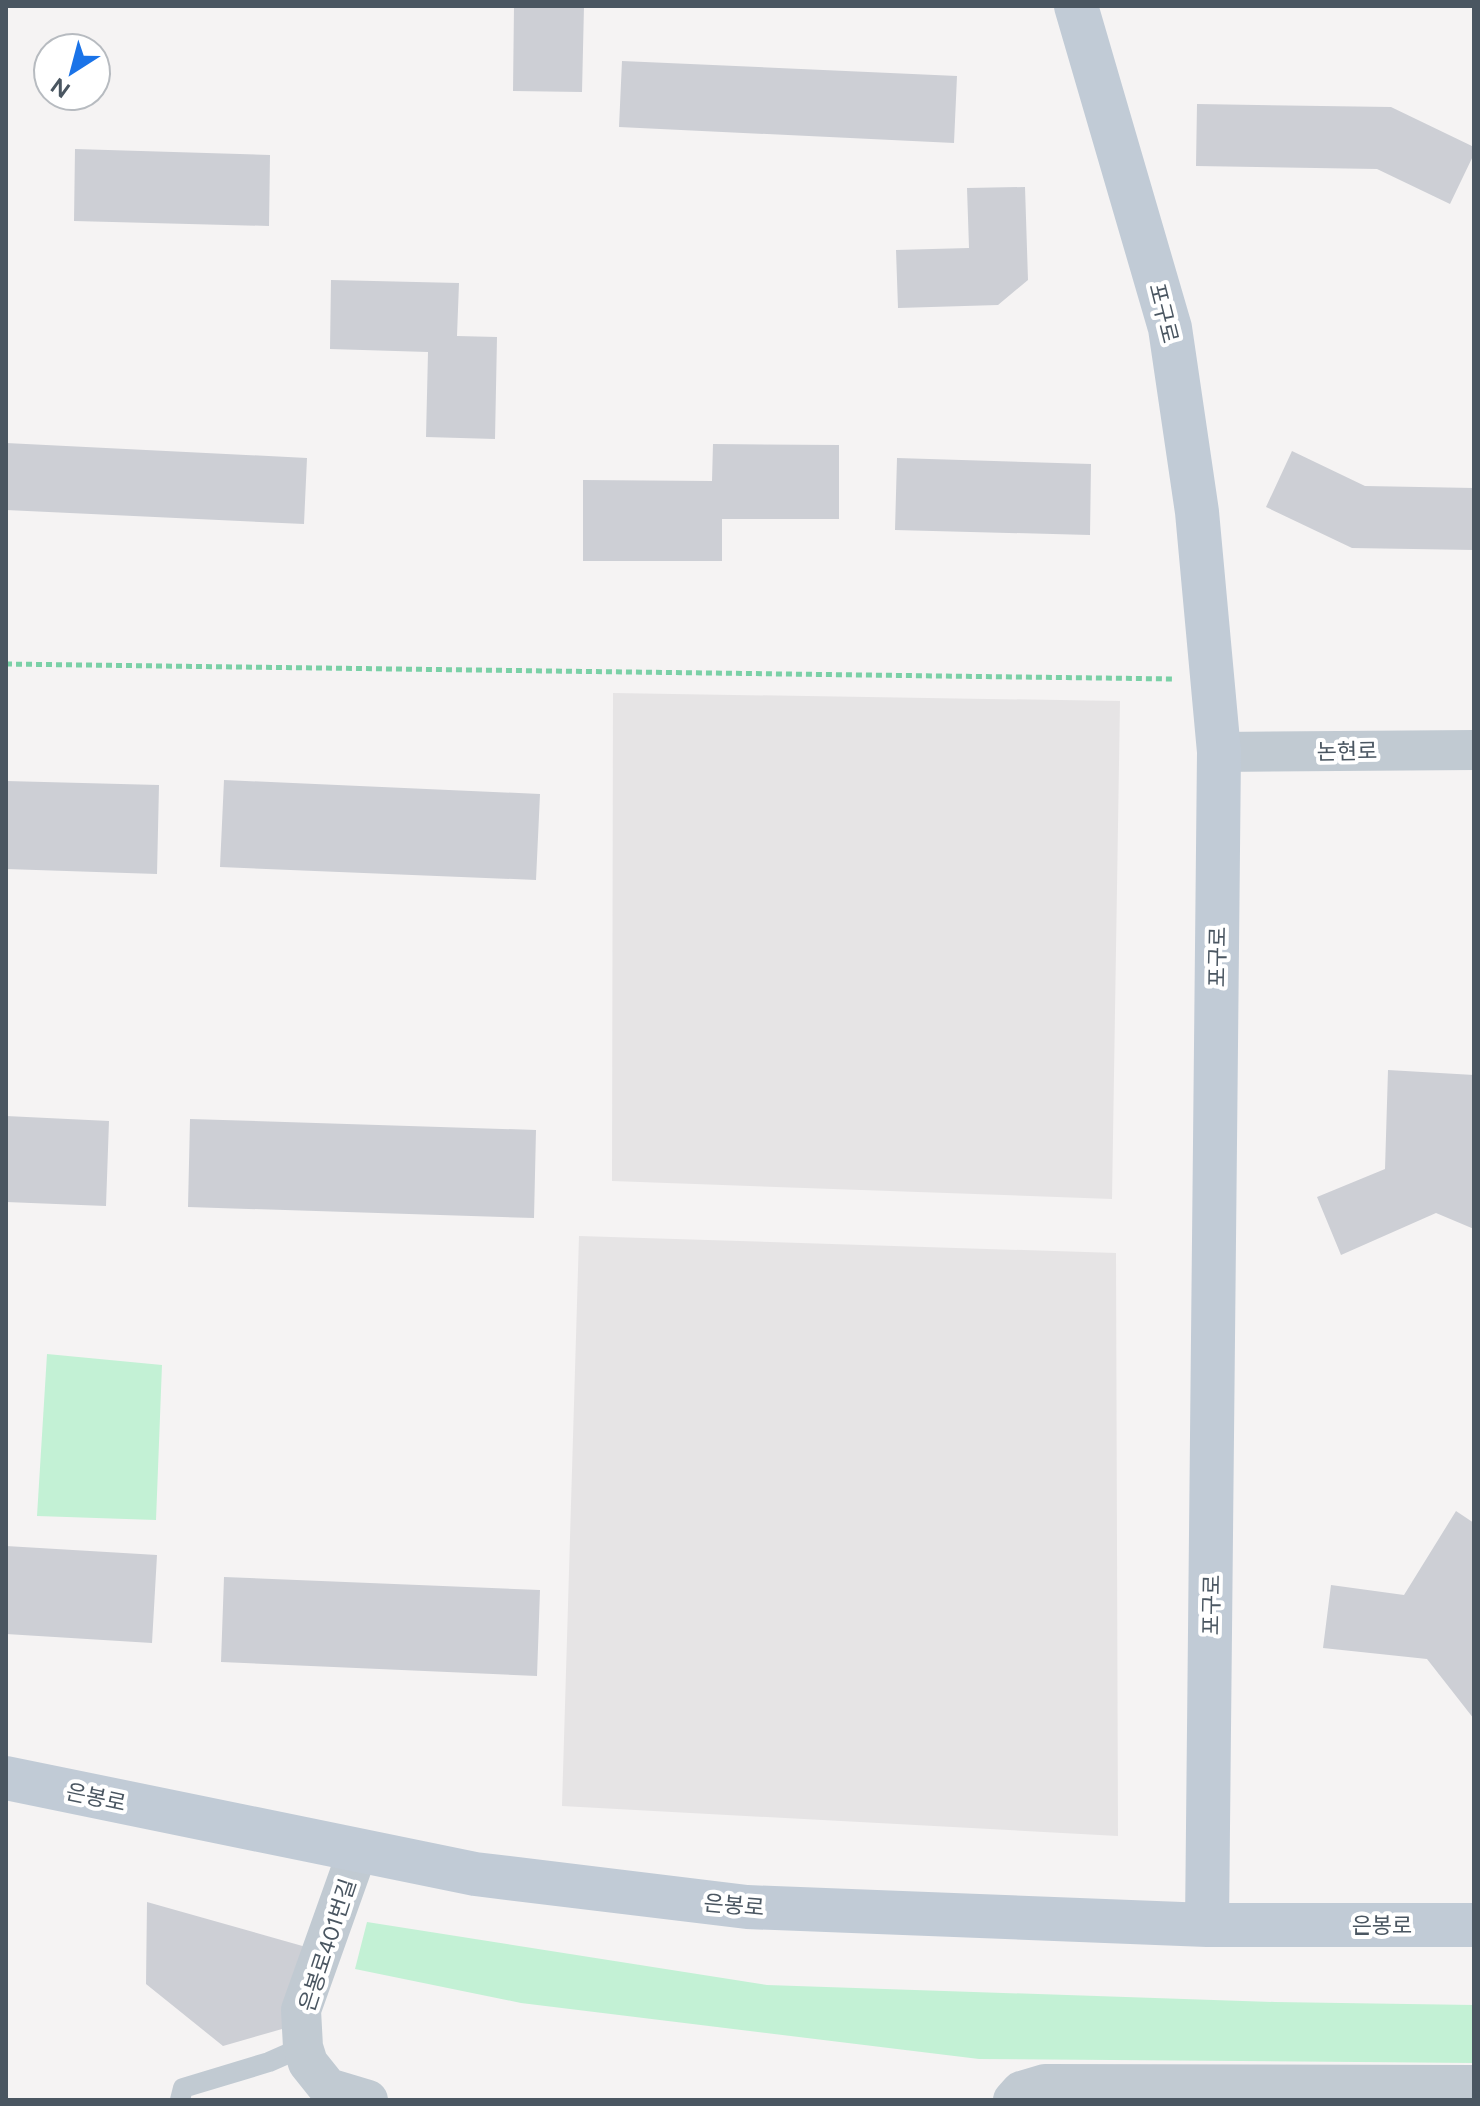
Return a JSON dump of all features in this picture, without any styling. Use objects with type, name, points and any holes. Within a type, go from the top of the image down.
[{"type":"street","name":"포구로","points":[[1076,6],[1170,328],[1197,512],[1219,752],[1207,1925]]},
{"type":"street","name":"논현로","points":[[1219,752],[1474,750]]},
{"type":"street","name":"은봉로","points":[[6,1778],[475,1874],[747,1907],[1207,1925],[1474,1925]]},
{"type":"street","name":"은봉로401번길","points":[[358,1850],[301,2010],[303,2047],[308,2063],[328,2088],[368,2100]]},
{"type":"street","points":[[1013,2100],[1021,2091],[1045,2084],[1419,2092],[1474,2085]]},
{"type":"lane","points":[[180,2100],[183,2088],[269,2062],[303,2047]]},
{"type":"path","points":[[6,664],[1212,680]]},
{"type":"shaded area","points":[[613,693],[1120,701],[1112,1199],[612,1181]]},
{"type":"shaded area","points":[[579,1236],[1116,1253],[1118,1836],[562,1806]]},
{"type":"green space","points":[[47,1354],[162,1365],[156,1520],[37,1516]]},
{"type":"green space","points":[[367,1922],[767,1985],[1275,2002],[1474,2005],[1474,2063],[979,2059],[521,2003],[355,1969]]},
{"type":"building","points":[[514,6],[584,6],[582,92],[513,91]]},
{"type":"building","points":[[622,61],[957,76],[954,143],[619,127]]},
{"type":"building","points":[[1197,104],[1391,107],[1474,147],[1474,154],[1450,204],[1377,169],[1196,166]]},
{"type":"building","points":[[75,149],[270,155],[269,226],[74,221]]},
{"type":"building","points":[[1025,187],[1028,280],[998,305],[898,308],[896,250],[969,248],[967,188]]},
{"type":"building","points":[[331,280],[459,283],[457,336],[497,337],[495,439],[426,437],[428,352],[330,349]]},
{"type":"building","points":[[6,443],[307,458],[304,524],[6,510]]},
{"type":"building","points":[[713,444],[839,445],[839,519],[722,519],[722,561],[583,561],[583,480],[712,481]]},
{"type":"building","points":[[1292,451],[1365,486],[1474,488],[1474,550],[1352,548],[1266,507]]},
{"type":"building","points":[[897,458],[1091,464],[1090,535],[895,530]]},
{"type":"building","points":[[224,780],[540,794],[536,880],[220,867]]},
{"type":"building","points":[[6,781],[159,785],[157,874],[6,869]]},
{"type":"building","points":[[1388,1070],[1474,1075],[1474,1229],[1436,1213],[1341,1255],[1317,1197],[1385,1169]]},
{"type":"building","points":[[6,1116],[109,1121],[106,1206],[6,1202]]},
{"type":"building","points":[[190,1119],[536,1130],[534,1218],[188,1207]]},
{"type":"building","points":[[1456,1511],[1474,1523],[1474,1719],[1427,1659],[1323,1648],[1331,1585],[1404,1595]]},
{"type":"building","points":[[6,1546],[157,1555],[152,1643],[6,1634]]},
{"type":"building","points":[[224,1577],[540,1590],[537,1676],[221,1662]]},
{"type":"building","points":[[147,1902],[306,1947],[282,2029],[223,2046],[146,1984]]}]
